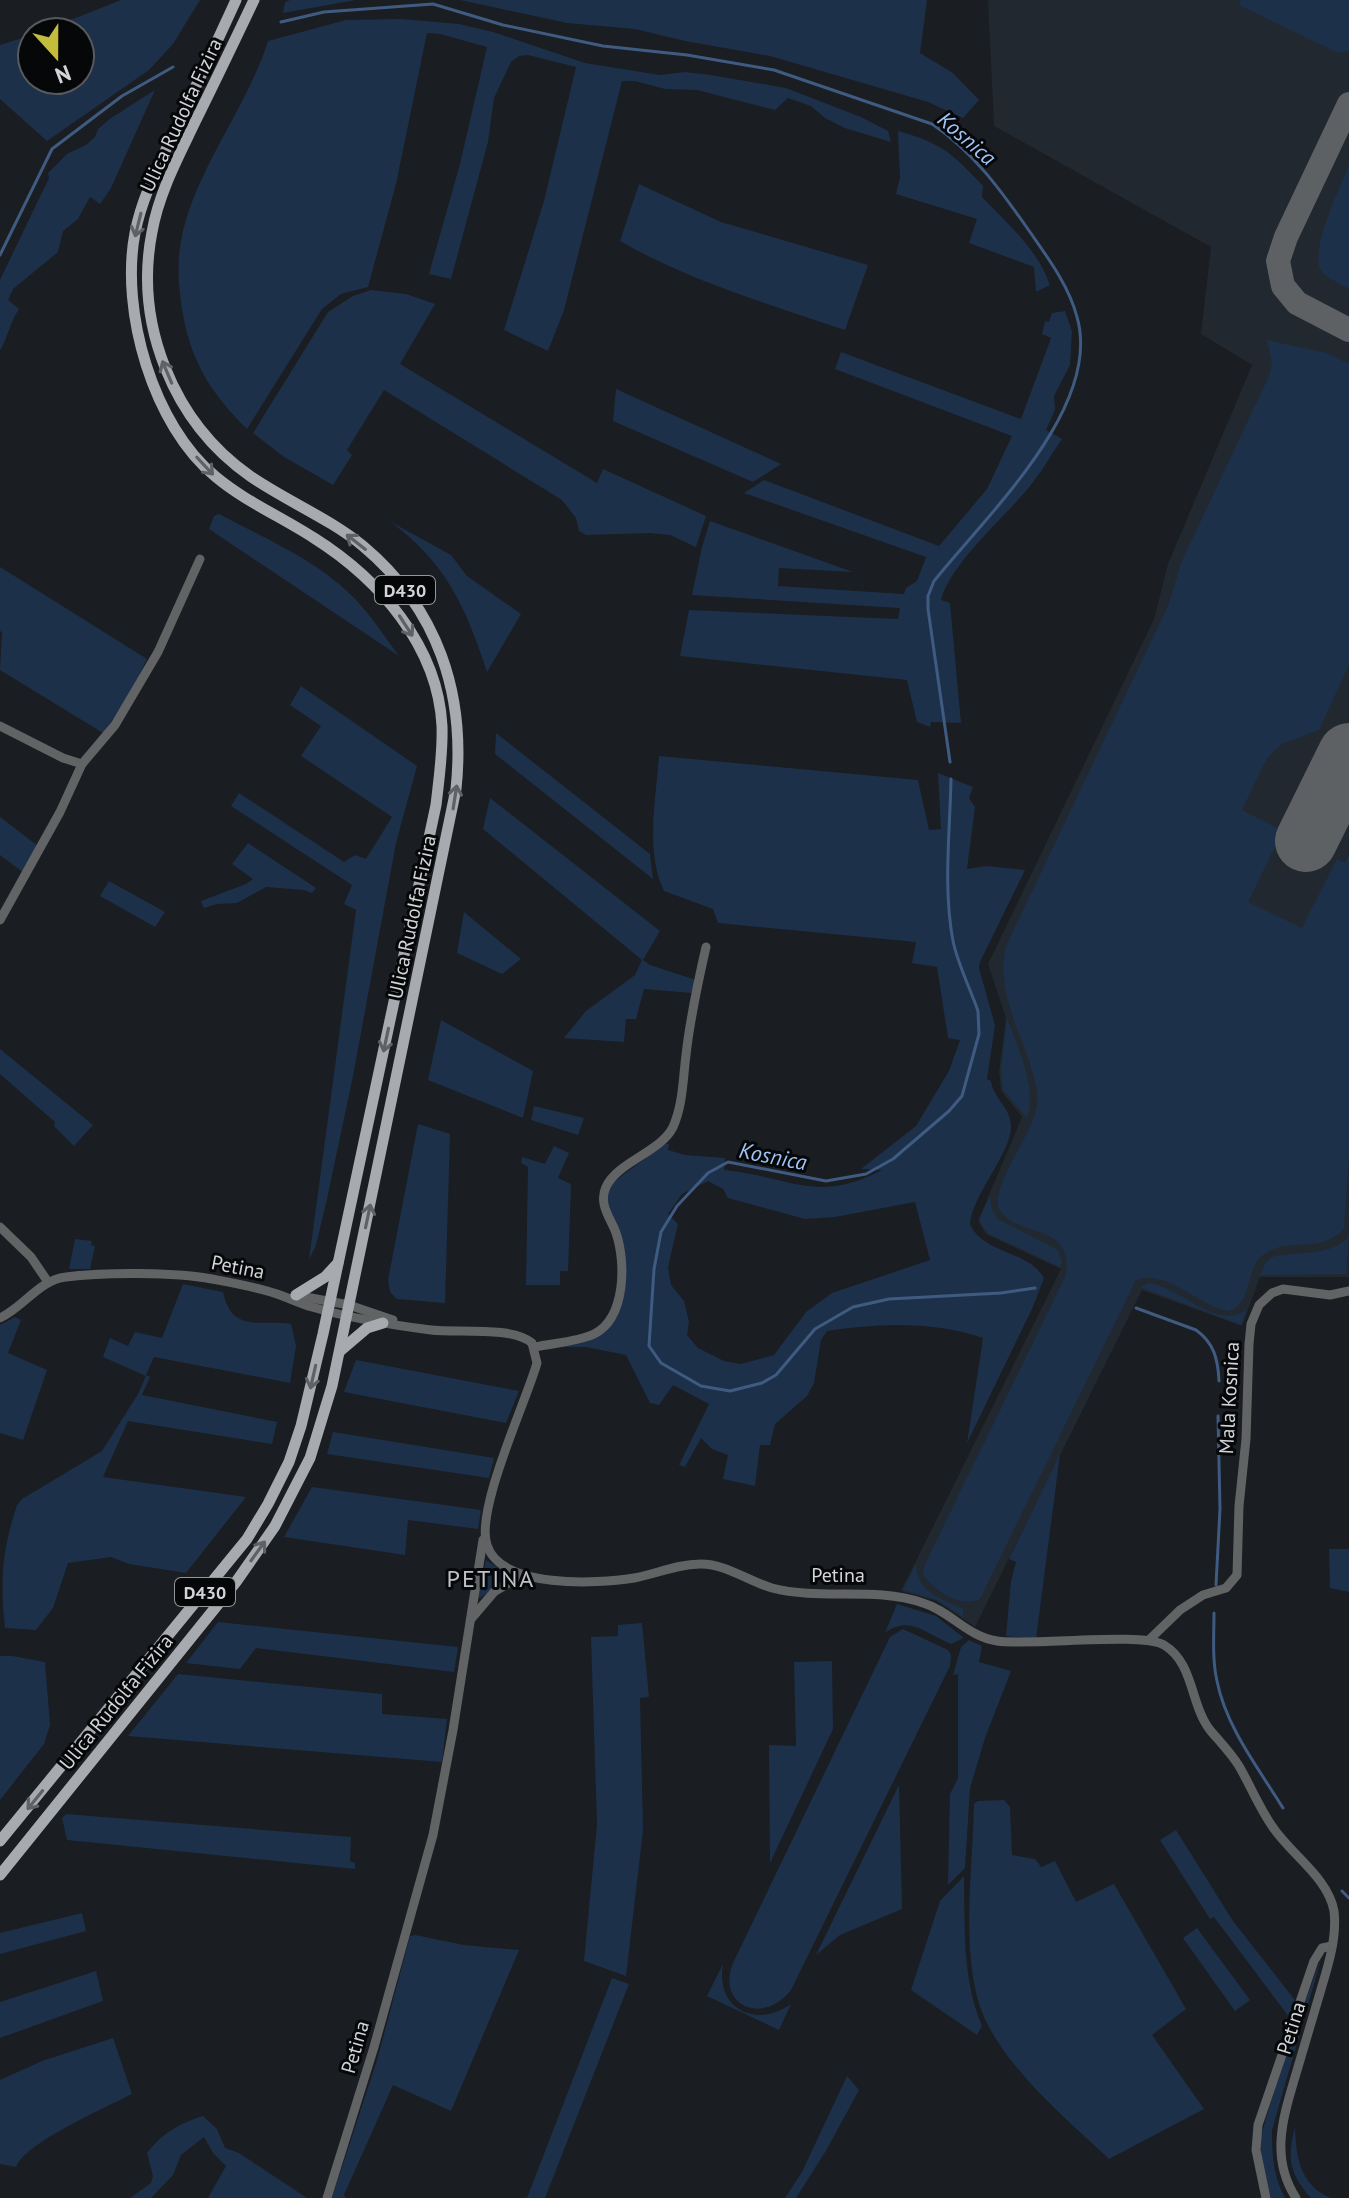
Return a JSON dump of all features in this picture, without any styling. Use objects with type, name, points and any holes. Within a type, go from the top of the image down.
[{"type":"main road","name":"Ulica Rudolfa Fizira","points":[[0,1841],[247,1539],[289,1462],[301,1426],[339,1263],[436,805],[442,726],[437,690],[420,647],[376,586],[347,559],[243,498],[203,464],[186,443],[163,404],[146,367],[136,333],[132,268],[135,234],[144,202],[236,0]]},
{"type":"main road","name":"Ulica Rudolfa Fizira","points":[[0,1875],[236,1582],[293,1495],[318,1438],[348,1310],[453,809],[459,731],[453,691],[427,624],[406,591],[359,544],[249,475],[214,445],[180,398],[157,345],[147,288],[149,248],[157,210],[170,174],[254,0]]},
{"type":"main road","points":[[296,1295],[325,1277],[339,1263]]},
{"type":"main road","points":[[339,1351],[367,1328],[383,1323]]},
{"type":"street","points":[[0,920],[60,812],[82,764],[115,725],[139,687],[179,610],[200,559]]},
{"type":"street","points":[[0,726],[63,758],[82,764]]},
{"type":"street","points":[[535,1347],[594,1334],[615,1311],[621,1268],[618,1239],[604,1204],[606,1187],[672,1129],[706,947]]},
{"type":"street","points":[[0,1227],[31,1257],[48,1282],[14,1311],[0,1318]]},
{"type":"street","name":"Petina","points":[[48,1282],[64,1277],[90,1276],[208,1278],[407,1325]]},
{"type":"street","name":"Mala Kosnica","points":[[1149,1640],[1203,1595],[1226,1588],[1234,1580],[1238,1568],[1249,1344],[1254,1315],[1264,1299],[1283,1289],[1330,1295],[1349,1291]]},
{"type":"street","name":"Petina","points":[[277,1294],[296,1295],[329,1306]]},
{"type":"street","name":"Petina","points":[[327,2198],[366,2076],[433,1835],[484,1533],[496,1482],[537,1363],[535,1347],[519,1335],[452,1332],[383,1323],[348,1310]]},
{"type":"street","points":[[484,1533],[488,1548],[497,1562],[522,1575]]},
{"type":"street","name":"Petina","points":[[522,1575],[547,1579],[620,1579],[704,1564],[791,1592],[880,1593],[922,1602],[992,1640],[1029,1643],[1149,1640],[1169,1649],[1182,1663],[1206,1724],[1236,1761],[1272,1827],[1327,1892],[1334,1916],[1332,1946],[1281,2130],[1283,2172],[1296,2198]]},
{"type":"street","points":[[469,1622],[494,1592],[522,1575]]},
{"type":"street","points":[[1266,2198],[1256,2150],[1262,2109],[1314,1961],[1322,1948],[1332,1946]]},
{"type":"shaded area","points":[[121,0],[200,0],[173,44],[149,70],[47,141],[0,99],[0,45],[16,40],[16,96],[96,96],[96,16],[80,16]]},
{"type":"shaded area","points":[[356,0],[283,13],[285,2]]},
{"type":"shaded area","points":[[460,0],[927,0],[920,53],[953,73],[979,100],[963,118],[928,102],[770,56],[635,29],[567,23]]},
{"type":"shaded area","points":[[988,0],[1349,0],[1349,1277],[1260,1277],[1242,1326],[1142,1290],[975,1627],[937,1601],[901,1591],[1061,1269],[986,1234],[978,1221],[1022,1117],[1001,1091],[999,1072],[1006,1018],[988,964],[1154,619],[1168,564],[1252,365],[1201,334],[1211,247],[994,126]]},
{"type":"shaded area","points":[[1241,0],[1349,0],[1349,51],[1338,53],[1239,5]]},
{"type":"shaded area","points":[[401,19],[459,24],[493,32],[585,63],[660,75],[685,72],[711,75],[786,88],[861,117],[888,131],[891,142],[845,128],[825,118],[811,106],[788,98],[775,110],[697,90],[665,89],[622,81],[564,310],[548,351],[504,330],[544,201],[576,67],[528,55],[519,56],[511,62],[494,98],[488,142],[451,279],[429,274],[460,164],[487,47],[427,33],[396,184],[368,287],[341,294],[322,309],[247,429],[224,405],[206,379],[188,336],[179,280],[179,251],[187,216],[268,41],[346,20]]},
{"type":"shaded area","points":[[155,90],[111,188],[100,204],[90,197],[78,219],[63,231],[58,252],[13,289],[8,300],[19,309],[0,350],[0,280],[49,178],[48,173],[67,154],[86,145],[111,118]]},
{"type":"shaded area","points":[[898,131],[936,145],[973,175],[983,186],[982,197],[1030,249],[1050,285],[1036,292],[1034,267],[969,243],[977,219],[896,194],[900,178]]},
{"type":"shaded area","points":[[1349,165],[1349,289],[1322,272],[1319,251],[1327,220]]},
{"type":"shaded area","points":[[639,184],[721,222],[868,265],[845,330],[701,280],[620,241]]},
{"type":"shaded area","points":[[371,290],[406,294],[435,304],[400,364],[597,483],[603,469],[706,516],[696,547],[670,535],[586,535],[579,531],[576,518],[562,500],[384,390],[347,450],[352,455],[333,485],[284,457],[253,433],[328,312],[353,296]]},
{"type":"shaded area","points":[[1065,311],[1072,331],[1070,365],[1054,396],[1055,410],[1046,430],[1062,439],[1031,485],[955,572],[941,600],[950,603],[961,723],[931,722],[930,727],[917,722],[907,680],[680,656],[689,610],[898,619],[900,608],[692,595],[710,521],[853,572],[779,568],[778,586],[904,594],[906,588],[917,581],[926,557],[744,493],[764,480],[939,546],[987,489],[1012,436],[835,369],[841,352],[1021,419],[1051,338],[1042,334],[1045,321],[1049,322],[1052,313]]},
{"type":"shaded area","points":[[1267,340],[1327,353],[1349,364],[1349,665],[1319,730],[1282,744],[1267,758],[1242,810],[1283,831],[1248,902],[1302,928],[1337,859],[1345,863],[1349,855],[1349,1156],[1344,1228],[1326,1241],[1273,1249],[1263,1255],[1253,1269],[1242,1301],[1228,1311],[1160,1279],[1136,1280],[980,1599],[964,1602],[940,1592],[923,1574],[925,1564],[1066,1275],[1066,1258],[1061,1246],[1041,1232],[1006,1218],[999,1208],[998,1199],[1006,1173],[1029,1130],[1037,1106],[1033,1074],[1006,991],[1006,946],[1168,606],[1181,563],[1269,376],[1272,364]]},
{"type":"shaded area","points":[[616,389],[781,464],[753,482],[613,421]]},
{"type":"shaded area","points":[[219,514],[292,552],[326,574],[363,607],[399,656],[209,529],[214,516]]},
{"type":"shaded area","points":[[391,522],[451,555],[467,576],[521,614],[487,672],[471,627],[452,589],[427,554]]},
{"type":"shaded area","points":[[0,567],[147,659],[128,698],[103,733],[0,670]]},
{"type":"shaded area","points":[[301,686],[417,766],[396,843],[327,1199],[316,1245],[309,1260],[356,910],[344,904],[352,885],[231,806],[239,793],[344,862],[355,855],[366,859],[392,817],[301,756],[321,726],[290,705]]},
{"type":"shaded area","points":[[496,733],[650,854],[653,879],[495,754]]},
{"type":"shaded area","points":[[659,756],[918,780],[929,830],[941,829],[938,773],[973,787],[969,798],[975,807],[967,869],[986,866],[1025,870],[979,968],[995,1025],[987,1079],[991,1081],[1008,1114],[1011,1126],[1005,1148],[977,1200],[970,1224],[985,1241],[1028,1262],[1044,1278],[967,1443],[983,1338],[964,1332],[906,1325],[827,1331],[821,1340],[814,1383],[807,1396],[775,1424],[770,1445],[760,1445],[755,1486],[723,1479],[728,1455],[712,1449],[701,1438],[685,1467],[679,1465],[709,1404],[673,1385],[659,1405],[650,1403],[626,1355],[586,1347],[558,1347],[602,1332],[624,1272],[607,1195],[612,1183],[665,1144],[669,1144],[668,1150],[685,1155],[725,1158],[724,1170],[802,1185],[838,1186],[859,1180],[882,1170],[861,1169],[916,1126],[949,1071],[960,1040],[948,1038],[937,967],[912,963],[916,942],[718,923],[713,909],[664,891],[658,876],[653,842]],"holes":[[[708,1181],[723,1189],[728,1198],[805,1219],[835,1217],[915,1202],[930,1260],[832,1293],[806,1312],[774,1355],[741,1364],[724,1361],[698,1348],[687,1335],[689,1322],[684,1301],[671,1285],[668,1267],[678,1224],[668,1214],[682,1194]]]},
{"type":"shaded area","points":[[490,798],[660,931],[643,960],[696,980],[692,993],[644,989],[636,1019],[626,1019],[624,1042],[564,1038],[586,1011],[635,975],[642,960],[483,829]]},
{"type":"shaded area","points":[[0,817],[38,846],[24,873],[0,855]]},
{"type":"shaded area","points":[[248,843],[316,888],[312,893],[266,887],[237,903],[204,908],[201,901],[253,879],[232,864]]},
{"type":"shaded area","points":[[109,881],[165,912],[155,927],[100,896]]},
{"type":"shaded area","points":[[464,912],[521,959],[502,974],[457,953]]},
{"type":"shaded area","points":[[1007,1018],[1028,1080],[1027,1118],[1003,1090],[1001,1071]]},
{"type":"shaded area","points":[[441,1020],[533,1071],[523,1118],[428,1080]]},
{"type":"shaded area","points":[[0,1049],[93,1125],[74,1146],[54,1126],[55,1122],[0,1074]]},
{"type":"shaded area","points":[[534,1106],[584,1118],[578,1135],[531,1120]]},
{"type":"shaded area","points":[[418,1124],[450,1134],[445,1303],[397,1299],[390,1292],[388,1280]]},
{"type":"shaded area","points":[[554,1146],[569,1153],[558,1178],[571,1184],[568,1271],[560,1271],[560,1285],[526,1285],[528,1167],[521,1163],[522,1157],[545,1164]]},
{"type":"shaded area","points":[[990,1195],[992,1210],[998,1219],[1058,1250],[1062,1262],[1060,1267],[987,1233],[979,1220]]},
{"type":"shaded area","points":[[1349,1236],[1346,1274],[1260,1275],[1272,1257],[1324,1250],[1342,1243]]},
{"type":"shaded area","points":[[75,1239],[92,1241],[91,1245],[95,1246],[90,1269],[69,1269]]},
{"type":"shaded area","points":[[1149,1283],[1161,1286],[1210,1312],[1235,1315],[1247,1310],[1241,1325],[1140,1287]]},
{"type":"shaded area","points":[[183,1284],[223,1292],[233,1314],[249,1322],[291,1324],[296,1346],[290,1383],[154,1357],[142,1395],[277,1422],[272,1444],[128,1421],[103,1477],[246,1497],[186,1573],[129,1564],[111,1557],[68,1563],[53,1608],[36,1630],[5,1628],[4,1565],[17,1505],[102,1451],[146,1376],[103,1357],[110,1338],[128,1346],[135,1332],[162,1338]]},
{"type":"shaded area","points":[[15,1317],[21,1320],[8,1353],[47,1370],[23,1440],[0,1433],[0,1325]]},
{"type":"shaded area","points":[[356,1360],[519,1391],[506,1423],[344,1392]]},
{"type":"shaded area","points":[[333,1432],[494,1458],[489,1478],[327,1454]]},
{"type":"shaded area","points":[[1060,1454],[1036,1639],[1006,1636],[1011,1581],[1016,1562],[1009,1559]]},
{"type":"shaded area","points":[[312,1487],[481,1510],[478,1529],[408,1520],[405,1555],[284,1537]]},
{"type":"shaded area","points":[[1329,1549],[1349,1549],[1349,1592],[1330,1588]]},
{"type":"shaded area","points":[[486,1560],[512,1577],[480,1598],[478,1597]]},
{"type":"shaded area","points":[[916,1564],[917,1574],[925,1588],[963,1609],[963,1617],[937,1600],[903,1590]]},
{"type":"shaded area","points":[[897,1604],[936,1616],[964,1638],[951,1644],[918,1628],[902,1625],[885,1633]]},
{"type":"shaded area","points":[[218,1622],[458,1647],[454,1672],[256,1648],[240,1669],[186,1663]]},
{"type":"shaded area","points":[[642,1623],[649,1697],[640,1698],[643,1830],[626,1976],[584,1961],[597,1824],[591,1637],[618,1636],[618,1625]]},
{"type":"shaded area","points":[[903,1629],[948,1650],[950,1666],[791,1990],[768,2007],[756,2009],[745,2006],[736,2000],[731,1990],[729,1978],[733,1963],[890,1637]]},
{"type":"shaded area","points":[[969,1640],[982,1646],[979,1662],[1011,1671],[970,1788],[965,1868],[948,1885],[950,1794],[958,1778],[958,1674],[953,1675],[961,1647]]},
{"type":"shaded area","points":[[0,1656],[45,1662],[50,1725],[44,1744],[0,1800]]},
{"type":"shaded area","points":[[832,1661],[833,1729],[770,1863],[769,1745],[796,1746],[794,1662]]},
{"type":"shaded area","points":[[178,1674],[382,1694],[382,1714],[447,1719],[442,1762],[128,1736]]},
{"type":"shaded area","points":[[899,1785],[902,1909],[840,1935],[816,1955]]},
{"type":"shaded area","points":[[1004,1800],[1010,1807],[1012,1855],[1035,1859],[1041,1867],[1055,1861],[1076,1902],[1114,1884],[1186,2009],[1152,2035],[1204,2109],[1109,2159],[1023,2075],[995,2037],[976,1994],[969,1913],[974,1804],[978,1801]]},
{"type":"shaded area","points":[[66,1814],[351,1837],[350,1861],[355,1863],[355,1869],[67,1840],[62,1818]]},
{"type":"shaded area","points":[[1176,1830],[1233,1921],[1295,2000],[1289,2017],[1214,1917],[1210,1919],[1160,1840]]},
{"type":"shaded area","points":[[964,1876],[968,1971],[982,2026],[977,2035],[911,1990],[940,1901]]},
{"type":"shaded area","points":[[82,1913],[86,1931],[0,1954],[0,1933]]},
{"type":"shaded area","points":[[1197,1928],[1250,2000],[1235,2011],[1183,1938]]},
{"type":"shaded area","points":[[410,1936],[464,1945],[519,1950],[451,2111],[393,2085],[344,2195],[346,2198],[332,2198],[378,2057]]},
{"type":"shaded area","points":[[1322,1956],[1272,2130],[1274,2165],[1285,2198],[1271,2198],[1261,2160],[1261,2136],[1281,2066]]},
{"type":"shaded area","points":[[723,1964],[725,1993],[741,2010],[764,2015],[791,2004],[779,2030],[707,1996]]},
{"type":"shaded area","points":[[96,1971],[103,2001],[0,2038],[0,2002]]},
{"type":"shaded area","points":[[612,1978],[629,1984],[545,2198],[527,2198]]},
{"type":"shaded area","points":[[113,2038],[132,2094],[50,2137],[23,2157],[16,2167],[0,2164],[0,2080],[42,2061]]},
{"type":"shaded area","points":[[847,2076],[859,2090],[796,2198],[785,2198],[802,2172]]},
{"type":"shaded area","points":[[203,2116],[217,2129],[225,2148],[239,2153],[307,2198],[208,2198],[226,2166],[213,2153],[204,2137],[181,2155],[173,2175],[151,2198],[130,2198],[151,2183],[153,2176],[147,2153],[153,2146],[172,2130]]},
{"type":"shaded area","points":[[1295,2127],[1299,2159],[1306,2178],[1330,2198],[1311,2198],[1294,2173],[1291,2148]]},
{"type":"waterway","name":"Kosnica","points":[[281,22],[324,12],[433,4],[503,25],[603,46],[687,55],[774,70],[932,124],[974,159],[1009,202],[1063,283],[1077,317],[1080,352],[1073,387],[1057,423],[1009,493],[934,581],[928,596],[950,762]]},
{"type":"waterway","name":"Kosnica","points":[[0,255],[52,149],[122,96],[173,67]]},
{"type":"waterway","name":"Kosnica","points":[[951,779],[950,921],[958,959],[978,1011],[979,1034],[962,1096],[893,1159],[866,1174],[826,1181],[728,1162],[708,1173],[677,1206],[661,1232],[654,1269],[649,1346],[661,1363],[701,1386],[730,1391],[762,1383],[776,1375],[815,1329],[853,1307],[889,1299],[1001,1293],[1035,1288]]},
{"type":"waterway","points":[[1136,1308],[1202,1335],[1214,1352],[1219,1381]]},
{"type":"waterway","points":[[1216,1585],[1220,1509],[1218,1416]]},
{"type":"waterway","points":[[1214,1613],[1214,1664],[1221,1698],[1244,1747],[1283,1808]]},
{"type":"waterway","points":[[1342,1891],[1349,1898]]},
{"type":"taxiway","points":[[1349,104],[1286,237],[1278,261],[1283,286],[1297,303],[1349,330]]},
{"type":"runway","points":[[1306,841],[1349,754]]},
{"type":"district","name":"PETINA","points":[[491,1578]]}]
